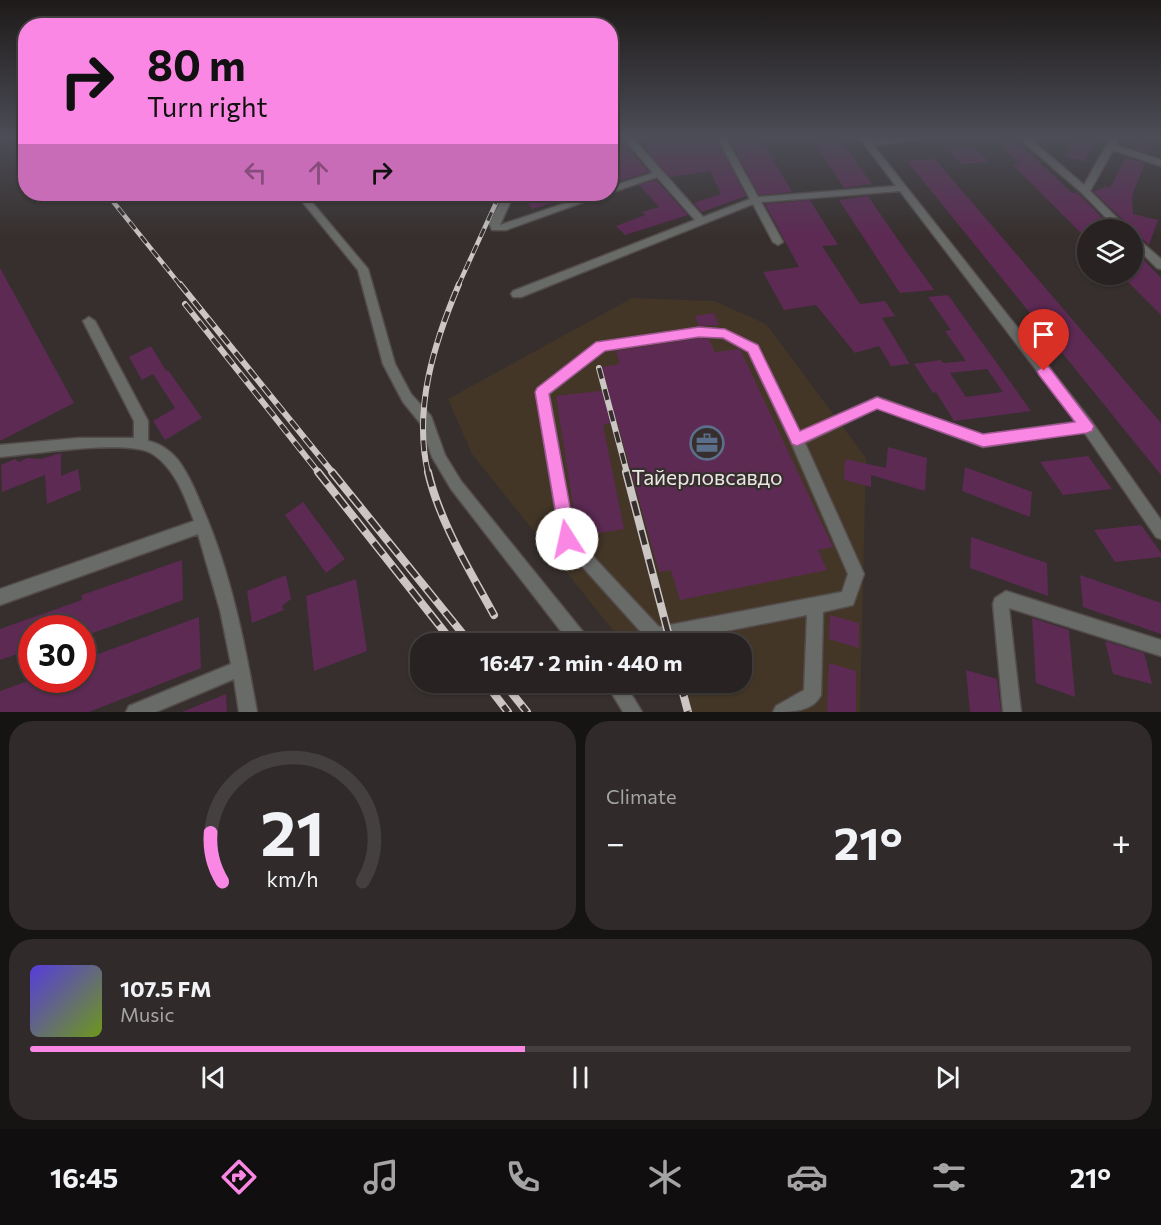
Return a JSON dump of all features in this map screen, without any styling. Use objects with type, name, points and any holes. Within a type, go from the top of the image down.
[{"type":"street","points":[[655,170],[702,222]]},
{"type":"street","points":[[739,170],[778,242]]},
{"type":"street","points":[[887,170],[1087,426],[1161,532]]},
{"type":"street","points":[[1061,170],[1113,219]]},
{"type":"street","points":[[1085,191],[1097,170]]},
{"type":"street","points":[[618,187],[658,174]]},
{"type":"street","points":[[517,294],[755,200],[900,188]]},
{"type":"street","points":[[306,201],[363,269],[389,364],[407,398],[426,420],[440,457],[456,484],[573,633]]},
{"type":"street","points":[[505,201],[494,223],[496,228],[502,228],[581,201]]},
{"type":"street","points":[[1143,248],[1161,265]]},
{"type":"street","points":[[89,321],[141,421],[141,444]]},
{"type":"street","points":[[699,332],[725,334],[753,348],[797,440],[856,574],[847,599],[656,636],[567,539],[542,392],[601,346],[699,332]]},
{"type":"street","points":[[797,440],[877,402],[983,441],[1087,426]]},
{"type":"street","points":[[0,451],[118,442],[141,444],[163,453],[180,472],[203,525],[241,668],[248,712]]},
{"type":"street","points":[[0,597],[203,525]]},
{"type":"street","points":[[1012,712],[1001,604],[1006,599],[1161,648]]},
{"type":"street","points":[[782,712],[812,695],[815,605]]},
{"type":"street","points":[[135,712],[241,668]]},
{"type":"street","points":[[620,693],[633,712]]},
{"type":"shaded area","points":[[632,298],[714,301],[766,324],[866,458],[860,712],[691,712],[684,693],[752,693],[752,633],[615,633],[472,454],[448,399]]},
{"type":"building","points":[[618,170],[649,172],[618,182]]},
{"type":"building","points":[[664,170],[732,170],[746,196],[702,212],[694,203],[721,194],[710,171],[670,177]]},
{"type":"building","points":[[746,170],[779,170],[792,192],[759,195]]},
{"type":"building","points":[[832,170],[862,170],[872,184],[844,188]]},
{"type":"building","points":[[914,170],[945,170],[1161,423],[1161,475]]},
{"type":"building","points":[[1018,170],[1048,170],[1072,193],[1077,192],[1103,219],[1077,219],[1077,229]]},
{"type":"building","points":[[1119,170],[1142,170],[1132,196],[1133,214],[1158,220],[1149,245],[1143,239],[1143,219],[1122,219],[1093,191],[1104,188],[1104,186],[1110,188]]},
{"type":"building","points":[[656,180],[688,215],[625,235],[616,226],[645,215],[642,212],[659,207],[639,185]]},
{"type":"building","points":[[868,196],[934,290],[900,293],[839,200]]},
{"type":"building","points":[[810,200],[838,245],[822,246],[860,304],[885,301],[895,316],[882,318],[910,364],[891,366],[879,346],[855,353],[816,305],[784,310],[763,272],[799,267],[765,204]]},
{"type":"building","points":[[527,201],[555,202],[532,209]]},
{"type":"building","points":[[1143,259],[1161,278],[1161,315],[1131,285],[1143,285]]},
{"type":"building","points":[[0,268],[74,403],[0,441]]},
{"type":"building","points":[[948,295],[1031,411],[954,421],[936,392],[933,393],[914,364],[941,360],[943,363],[966,361],[945,331],[951,330],[928,297]],"holes":[[[987,369],[1003,392],[966,397],[950,373]]]},
{"type":"building","points":[[714,313],[719,325],[699,326],[695,316]]},
{"type":"building","points":[[700,338],[709,339],[715,352],[740,349],[833,547],[818,550],[827,570],[680,600],[671,570],[659,572],[617,421],[603,425],[624,529],[578,536],[556,396],[608,390],[602,367],[620,364],[616,351]]},
{"type":"building","points":[[151,346],[166,371],[168,370],[202,418],[165,440],[153,421],[175,408],[153,374],[142,380],[129,357]]},
{"type":"building","points":[[888,447],[927,458],[925,491],[871,475],[871,487],[844,480],[845,459],[886,468]]},
{"type":"building","points":[[61,453],[61,476],[78,469],[81,490],[47,504],[45,475],[2,492],[1,465],[15,459],[19,462],[27,458],[41,459]]},
{"type":"building","points":[[1088,456],[1112,489],[1063,495],[1040,462]]},
{"type":"building","points":[[965,467],[1032,492],[1030,517],[962,491]]},
{"type":"building","points":[[303,502],[345,559],[326,573],[285,515]]},
{"type":"building","points":[[1141,525],[1161,553],[1161,557],[1115,562],[1094,530]]},
{"type":"building","points":[[971,537],[1047,563],[1048,596],[970,568]]},
{"type":"building","points":[[182,560],[183,600],[96,632],[96,615],[40,615],[82,600],[82,595]]},
{"type":"building","points":[[286,575],[291,599],[282,606],[284,610],[252,623],[247,591]]},
{"type":"building","points":[[1080,575],[1161,603],[1161,634],[1083,607]]},
{"type":"building","points":[[356,579],[367,651],[314,671],[306,596]]},
{"type":"building","points":[[830,615],[859,623],[859,648],[829,639]]},
{"type":"building","points":[[199,617],[201,668],[89,712],[0,712],[0,691],[18,685],[18,693],[96,693],[96,655]]},
{"type":"building","points":[[1032,618],[1069,630],[1075,697],[1036,683]]},
{"type":"building","points":[[18,623],[18,654],[0,660],[0,629]]},
{"type":"building","points":[[1105,641],[1144,653],[1152,684],[1113,674]]},
{"type":"building","points":[[829,663],[856,671],[856,712],[827,712]]},
{"type":"building","points":[[966,670],[997,679],[1001,712],[970,712]]},
{"type":"building","points":[[226,694],[227,712],[182,712]]},
{"type":"railway","points":[[113,201],[181,286]]},
{"type":"railway","points":[[458,286],[497,201]]},
{"type":"railway","points":[[180,284],[333,473]]},
{"type":"railway","points":[[428,473],[423,425],[428,377],[434,353],[459,284]]},
{"type":"railway","points":[[185,304],[319,473]]},
{"type":"railway","points":[[599,368],[627,473]]},
{"type":"railway","points":[[318,472],[445,633]]},
{"type":"railway","points":[[332,472],[462,633]]},
{"type":"railway","points":[[428,472],[448,528],[494,615]]},
{"type":"railway","points":[[626,472],[668,633]]},
{"type":"railway","points":[[493,693],[508,712]]},
{"type":"railway","points":[[512,693],[527,712]]},
{"type":"railway","points":[[683,693],[688,712]]},
{"type":"place","name":"Тайерловсавдо","points":[[707,443]]},
{"type":"route","points":[[567,539],[542,392],[601,346],[699,332],[725,334],[753,348],[797,440],[877,402],[983,441],[1087,426],[1044,371]]}]
